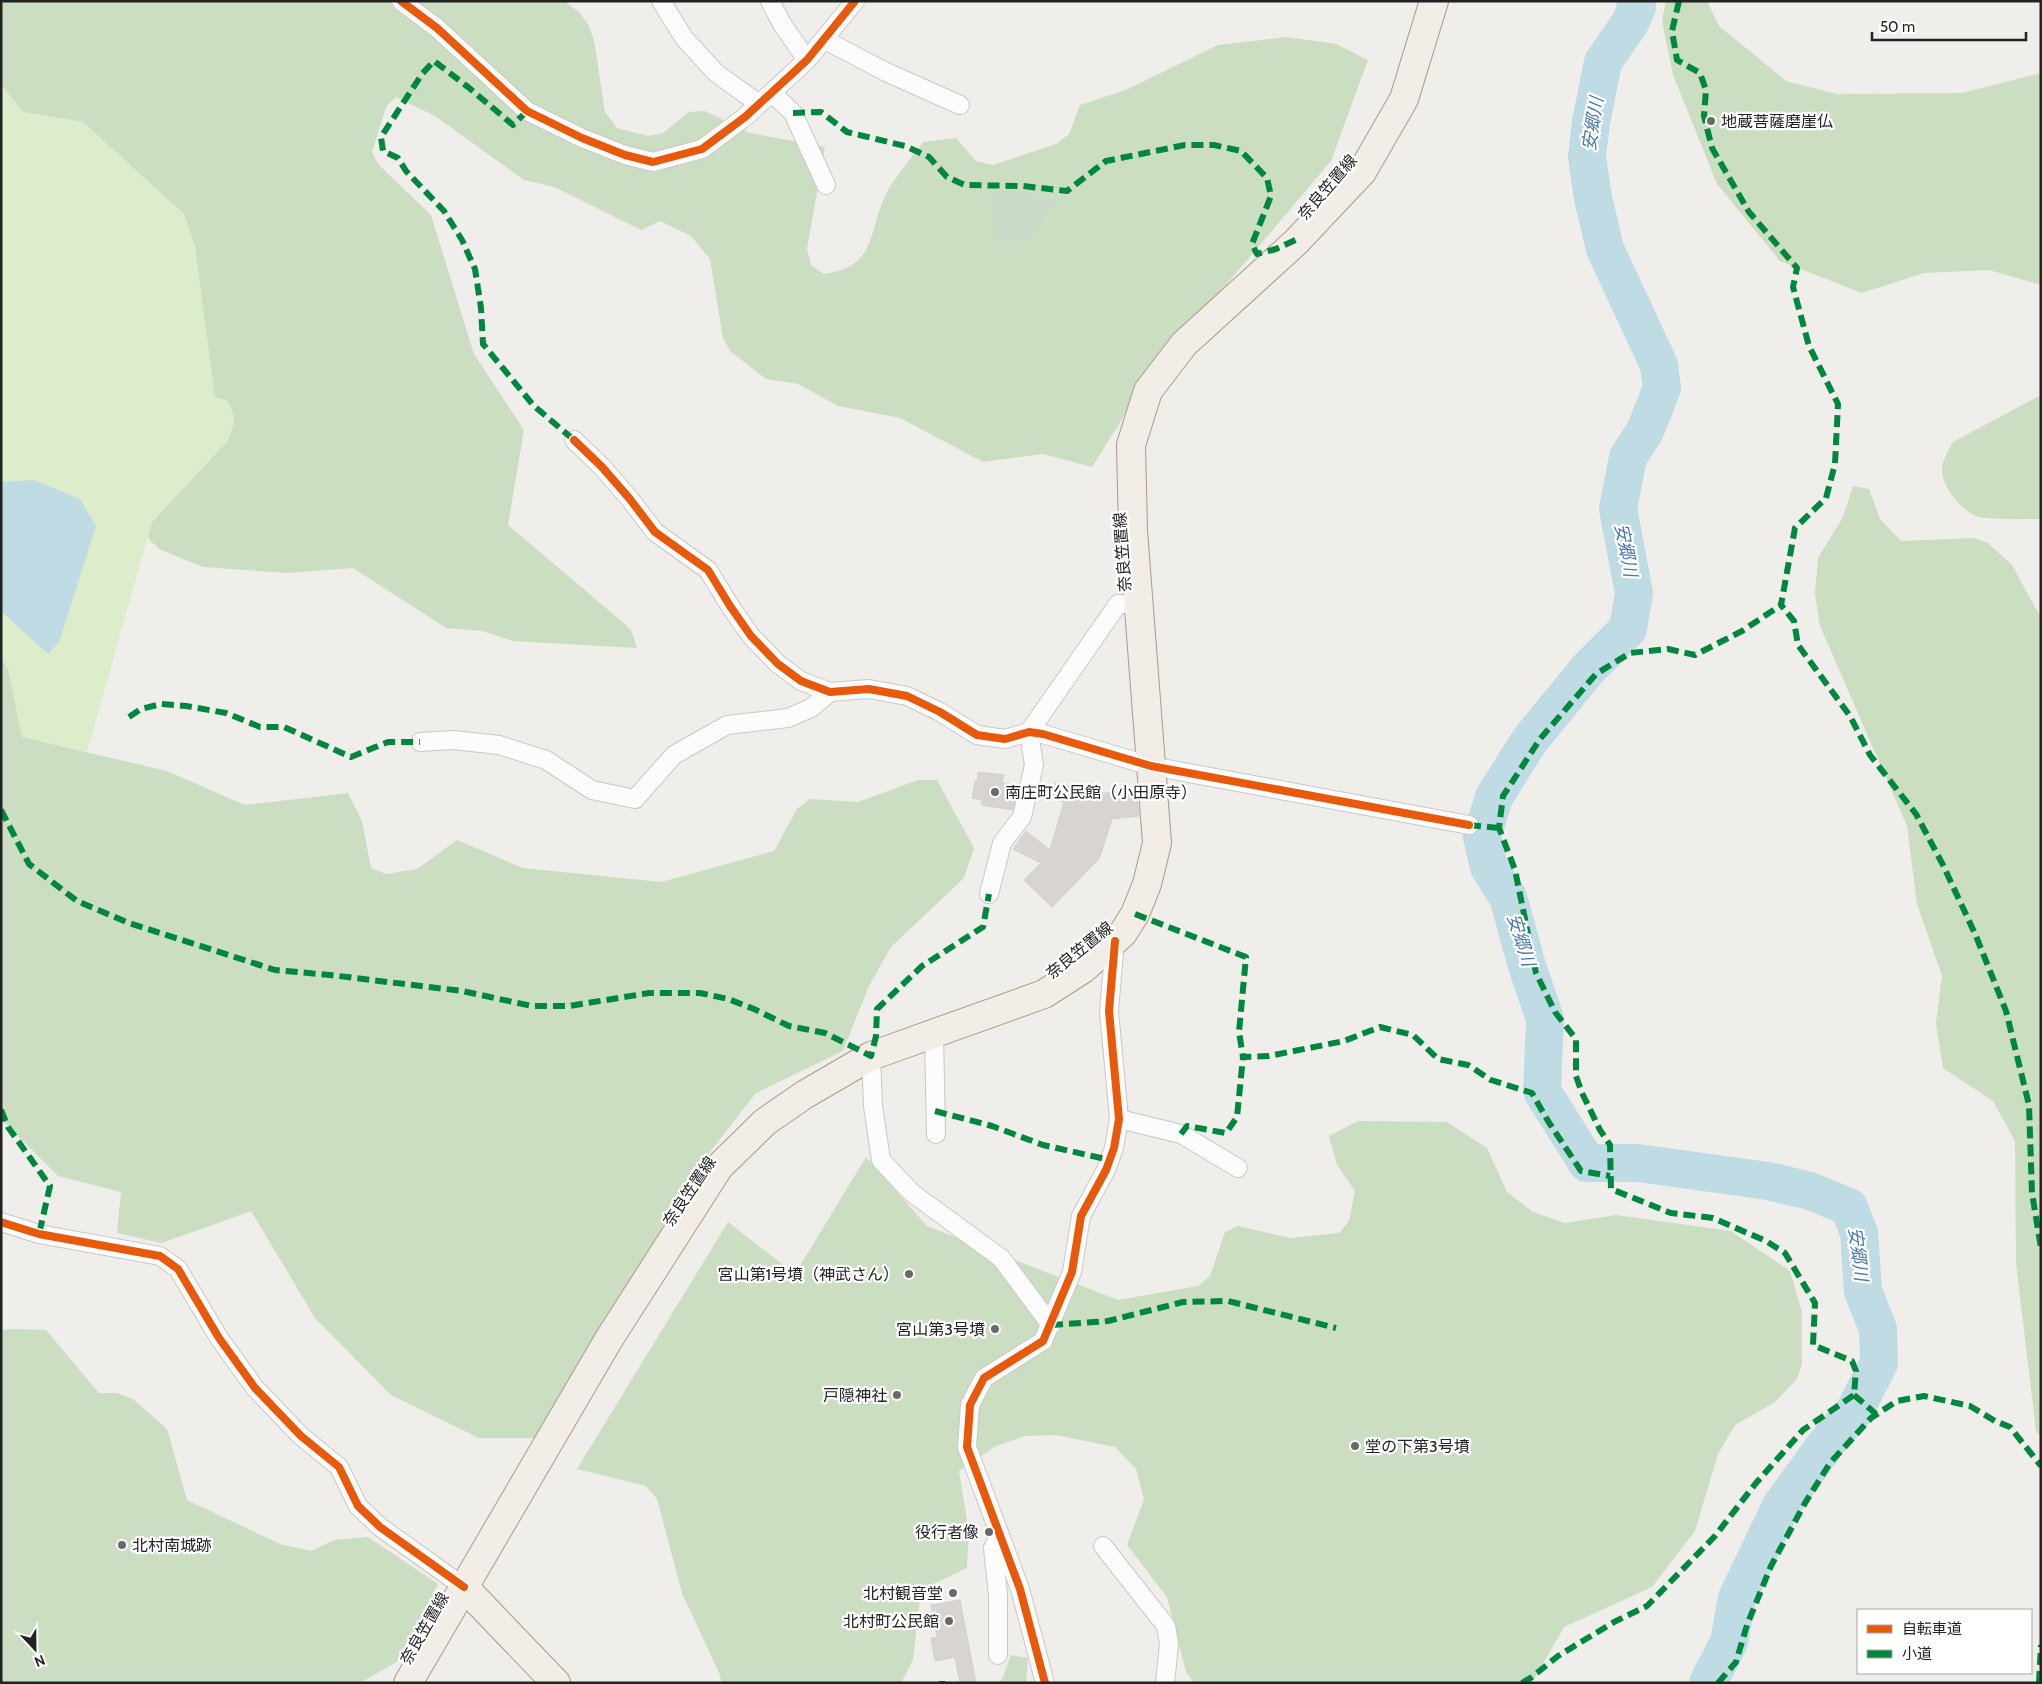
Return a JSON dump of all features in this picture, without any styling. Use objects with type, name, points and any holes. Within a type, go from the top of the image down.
[{"type":"main road","name":"奈良笠置線","points":[[408,1683],[609,1339],[719,1167],[765,1122],[804,1095],[871,1056],[1044,994],[1082,969],[1123,933],[1135,914],[1147,884],[1157,843],[1133,531],[1131,445],[1148,391],[1184,344],[1296,242],[1362,172],[1404,99],[1434,1]]},
{"type":"main road","points":[[464,1587],[556,1683]]},
{"type":"street","points":[[401,1],[437,28],[527,111],[582,138],[625,155],[653,162],[702,149],[745,117],[808,60],[855,1]]},
{"type":"street","points":[[662,1],[684,38],[716,73],[793,113],[826,185]]},
{"type":"street","points":[[770,1],[782,24],[808,60]]},
{"type":"street","points":[[825,40],[886,72],[960,105]]},
{"type":"street","points":[[574,440],[624,492],[655,532],[708,570],[751,636],[778,664],[800,681],[830,692],[869,689],[907,696],[940,712],[977,735],[1005,739],[1029,732],[1043,734],[1151,766],[1469,825]]},
{"type":"street","points":[[989,894],[1002,843],[1022,817],[1034,766],[1029,732],[1118,604],[1139,604]]},
{"type":"street","points":[[420,742],[453,740],[499,745],[546,760],[592,790],[635,799],[674,755],[727,725],[788,718],[811,708],[830,692]]},
{"type":"street","points":[[1044,1683],[1020,1588],[967,1447],[970,1405],[984,1378],[1043,1341],[1072,1272],[1082,1216],[1106,1170],[1114,1148],[1119,1119],[1109,1011],[1115,940]]},
{"type":"street","points":[[934,1034],[936,1134]]},
{"type":"street","points":[[871,1056],[873,1106],[881,1160],[912,1193],[1001,1258],[1051,1325]]},
{"type":"street","points":[[1119,1119],[1181,1134],[1238,1168]]},
{"type":"street","points":[[1,1222],[39,1234],[160,1256],[178,1269],[219,1338],[255,1388],[300,1436],[338,1468],[358,1506],[380,1527],[464,1587]]},
{"type":"street","points":[[998,1654],[998,1595],[993,1548],[1000,1535]]},
{"type":"street","points":[[1103,1546],[1166,1626],[1169,1644],[1165,1683]]},
{"type":"green space","points":[[1,1],[564,1],[579,12],[588,24],[594,40],[605,112],[617,128],[648,136],[663,133],[689,112],[705,111],[750,133],[825,147],[807,249],[811,265],[824,274],[841,270],[853,264],[862,256],[868,247],[888,189],[923,142],[956,138],[976,161],[993,165],[1056,144],[1069,134],[1080,105],[1128,89],[1218,45],[1287,37],[1336,44],[1368,60],[1331,161],[1149,376],[1092,467],[1043,454],[983,462],[900,418],[838,406],[798,384],[766,379],[730,351],[723,338],[710,259],[691,236],[660,221],[641,230],[554,187],[524,180],[435,116],[396,97],[386,107],[372,152],[379,165],[431,215],[474,354],[524,430],[508,525],[631,630],[637,648],[513,641],[482,631],[446,628],[353,568],[287,573],[203,567],[159,549],[148,538],[152,522],[227,442],[234,421],[234,416],[226,400],[215,397],[195,246],[184,214],[83,122],[23,112],[1,84]],"holes":[[[1033,228],[1024,241],[996,239]]]},
{"type":"green space","points":[[1666,1],[1707,1],[1719,26],[1786,81],[1837,94],[1962,93],[2041,73],[2041,285],[1989,270],[1924,273],[1862,293],[1780,261],[1717,184],[1673,75],[1662,21]]},
{"type":"green space","points":[[1,84],[23,112],[83,122],[184,214],[195,246],[226,400],[234,416],[232,430],[227,442],[152,522],[87,752],[22,737],[8,669],[1,658]]},
{"type":"green space","points":[[993,189],[1026,191],[1056,200],[1024,242],[996,239]]},
{"type":"green space","points":[[2041,395],[2041,519],[1992,519],[1979,517],[1966,510],[1949,491],[1943,477],[1943,463],[1953,442]]},
{"type":"green space","points":[[1853,486],[1869,489],[1880,519],[1901,541],[1973,538],[1988,543],[2012,565],[2041,618],[2041,1437],[2036,1431],[2016,1263],[2015,1141],[1993,1101],[1943,1068],[1936,1023],[1942,976],[1917,904],[1907,826],[1820,626],[1815,594],[1818,558],[1843,517]]},
{"type":"green space","points":[[1,658],[8,669],[22,737],[167,771],[245,805],[348,793],[362,821],[371,868],[386,874],[417,869],[457,840],[523,868],[661,882],[774,851],[797,809],[810,799],[858,802],[918,780],[937,780],[974,848],[964,878],[891,947],[868,988],[843,1051],[756,1093],[710,1152],[539,1438],[479,1438],[391,1395],[315,1318],[251,1211],[162,1243],[117,1233],[121,1192],[58,1176],[1,1119]]},
{"type":"green space","points":[[1358,1121],[1447,1122],[1487,1148],[1507,1192],[1533,1212],[1565,1223],[1616,1215],[1731,1231],[1790,1271],[1802,1312],[1802,1364],[1797,1379],[1775,1402],[1735,1425],[1718,1454],[1695,1531],[1652,1587],[1564,1627],[1532,1683],[1194,1683],[1186,1672],[1167,1597],[1127,1545],[1144,1499],[1136,1469],[1115,1447],[1056,1435],[1025,1436],[996,1446],[959,1471],[969,1533],[967,1568],[921,1590],[913,1660],[901,1683],[721,1683],[720,1675],[682,1593],[657,1499],[646,1486],[577,1469],[728,1222],[795,1274],[866,1157],[927,1226],[1118,1300],[1198,1286],[1210,1276],[1225,1232],[1238,1226],[1290,1238],[1339,1233],[1349,1221],[1355,1191],[1337,1165],[1329,1136]]},
{"type":"green space","points":[[1,1330],[46,1330],[99,1393],[117,1393],[133,1399],[167,1429],[187,1500],[280,1544],[311,1551],[334,1540],[368,1537],[438,1584],[402,1659],[360,1683],[1,1683]]},
{"type":"green space","points":[[1011,1655],[1028,1658],[1026,1683],[999,1683]]},
{"type":"water","points":[[34,480],[80,499],[96,526],[59,642],[48,654],[1,611],[1,482]]},
{"type":"building","name":"南庄町公民館（小田原寺）","points":[[978,772],[1004,775],[1002,783],[1018,785],[1013,810],[981,805],[982,800],[972,798]]},
{"type":"building","points":[[1055,783],[1087,789],[1086,795],[1136,790],[1139,816],[1112,819],[1099,859],[1052,907],[1024,880],[1041,863],[1013,849],[1026,831],[1050,850],[1064,802],[1052,799]]},
{"type":"building","name":"北村町公民館","points":[[960,1600],[976,1683],[960,1683],[955,1657],[935,1661],[931,1638],[937,1637],[931,1605]]},
{"type":"waterway","name":"安郷川","points":[[1635,1],[1637,7],[1630,23],[1603,62],[1591,122],[1587,157],[1593,198],[1605,249],[1659,365],[1662,388],[1645,431],[1628,457],[1618,509],[1634,593],[1628,629],[1588,669],[1530,740],[1494,797],[1482,837],[1489,867],[1508,897],[1527,966],[1545,1019],[1542,1091],[1587,1163],[1638,1163],[1768,1181],[1810,1191],[1849,1207],[1859,1233],[1863,1291],[1878,1329],[1879,1363],[1855,1410],[1826,1444],[1781,1506],[1737,1598],[1729,1642],[1708,1683]]},
{"type":"marked path","points":[[1679,1],[1672,31],[1677,60],[1700,73],[1706,90],[1704,116],[1712,148],[1749,212],[1797,268],[1793,287],[1809,346],[1838,404],[1835,464],[1826,498],[1795,528],[1781,605],[1794,621],[1798,645],[1850,716],[1870,755],[1916,814],[1943,865],[1976,936],[2006,1011],[2029,1105],[2032,1193],[2041,1248]]},
{"type":"marked path","points":[[527,111],[513,125],[434,61],[422,74],[381,137],[383,151],[398,158],[406,171],[444,211],[462,240],[475,269],[481,308],[483,344],[534,406],[574,440]]},
{"type":"marked path","points":[[793,113],[821,112],[847,132],[905,146],[929,157],[947,177],[965,185],[1023,186],[1067,191],[1106,161],[1185,145],[1214,145],[1241,151],[1267,178],[1271,196],[1252,244],[1257,254],[1276,249],[1300,238]]},
{"type":"marked path","points":[[1522,1683],[1558,1656],[1614,1622],[1647,1606],[1715,1536],[1756,1483],[1803,1430],[1854,1395],[1856,1371],[1852,1361],[1813,1345],[1815,1303],[1785,1253],[1766,1241],[1713,1218],[1671,1213],[1611,1189],[1610,1145],[1600,1130],[1576,1076],[1576,1039],[1555,1012],[1536,973],[1515,870],[1499,828],[1503,796],[1540,739],[1596,674],[1630,653],[1668,649],[1695,655],[1742,631],[1781,605]]},
{"type":"marked path","points":[[129,717],[141,709],[161,704],[226,713],[260,727],[284,727],[351,757],[388,742],[420,742]]},
{"type":"marked path","points":[[1,810],[29,864],[77,901],[129,923],[275,970],[462,991],[532,1006],[569,1006],[649,993],[700,993],[728,999],[789,1026],[825,1033],[871,1056],[876,1036],[877,1009],[922,966],[983,927],[989,894]]},
{"type":"marked path","points":[[1469,825],[1499,828]]},
{"type":"marked path","points":[[1135,914],[1246,957],[1239,1032],[1243,1057],[1269,1056],[1344,1041],[1380,1027],[1413,1035],[1438,1059],[1468,1065],[1491,1080],[1532,1093],[1581,1171],[1610,1176]]},
{"type":"marked path","points":[[1181,1134],[1187,1126],[1226,1133],[1237,1117],[1243,1057]]},
{"type":"marked path","points":[[1,1110],[8,1127],[50,1186],[39,1234]]},
{"type":"marked path","points":[[935,1111],[992,1126],[1043,1145],[1110,1160]]},
{"type":"marked path","points":[[1051,1325],[1108,1321],[1183,1302],[1228,1301],[1336,1328]]},
{"type":"marked path","points":[[1854,1395],[1876,1414]]},
{"type":"marked path","points":[[1718,1683],[1736,1662],[1747,1625],[1771,1566],[1805,1503],[1830,1463],[1871,1418],[1897,1401],[1924,1396],[1970,1406],[1995,1421],[2010,1427],[2041,1466]]},
{"type":"marked path","points":[[2039,1683],[2041,1645]]},
{"type":"cycle path","points":[[401,1],[437,28],[527,111],[582,138],[625,155],[653,162],[702,149],[745,117],[807,60],[855,1]]},
{"type":"cycle path","points":[[574,440],[602,467],[655,532],[708,570],[751,636],[778,664],[801,681],[830,692],[869,689],[907,696],[940,712],[977,735],[1005,739],[1029,732],[1043,734],[1151,766],[1469,825]]},
{"type":"cycle path","points":[[1045,1683],[1020,1589],[967,1447],[970,1405],[984,1378],[1043,1341],[1072,1272],[1081,1216],[1106,1170],[1114,1148],[1119,1119],[1109,1011],[1115,941]]},
{"type":"cycle path","points":[[1,1222],[39,1234],[160,1256],[178,1269],[219,1338],[255,1388],[301,1436],[339,1467],[358,1506],[380,1527],[464,1587]]},
{"type":"place","name":"地蔵菩薩磨崖仏","points":[[1711,121]]},
{"type":"place","name":"南庄町公民館（小田原寺）","points":[[995,792]]},
{"type":"place","name":"宮山第1号墳（神武さん）","points":[[909,1274]]},
{"type":"place","name":"宮山第3号墳","points":[[995,1329]]},
{"type":"place","name":"戸隠神社","points":[[897,1395]]},
{"type":"place","name":"堂の下第3号墳","points":[[1355,1446]]},
{"type":"place","name":"役行者像","points":[[989,1532]]},
{"type":"place","name":"北村南城跡","points":[[122,1545]]},
{"type":"place","name":"北村観音堂","points":[[953,1593]]},
{"type":"place","name":"北村町公民館","points":[[949,1621]]}]
